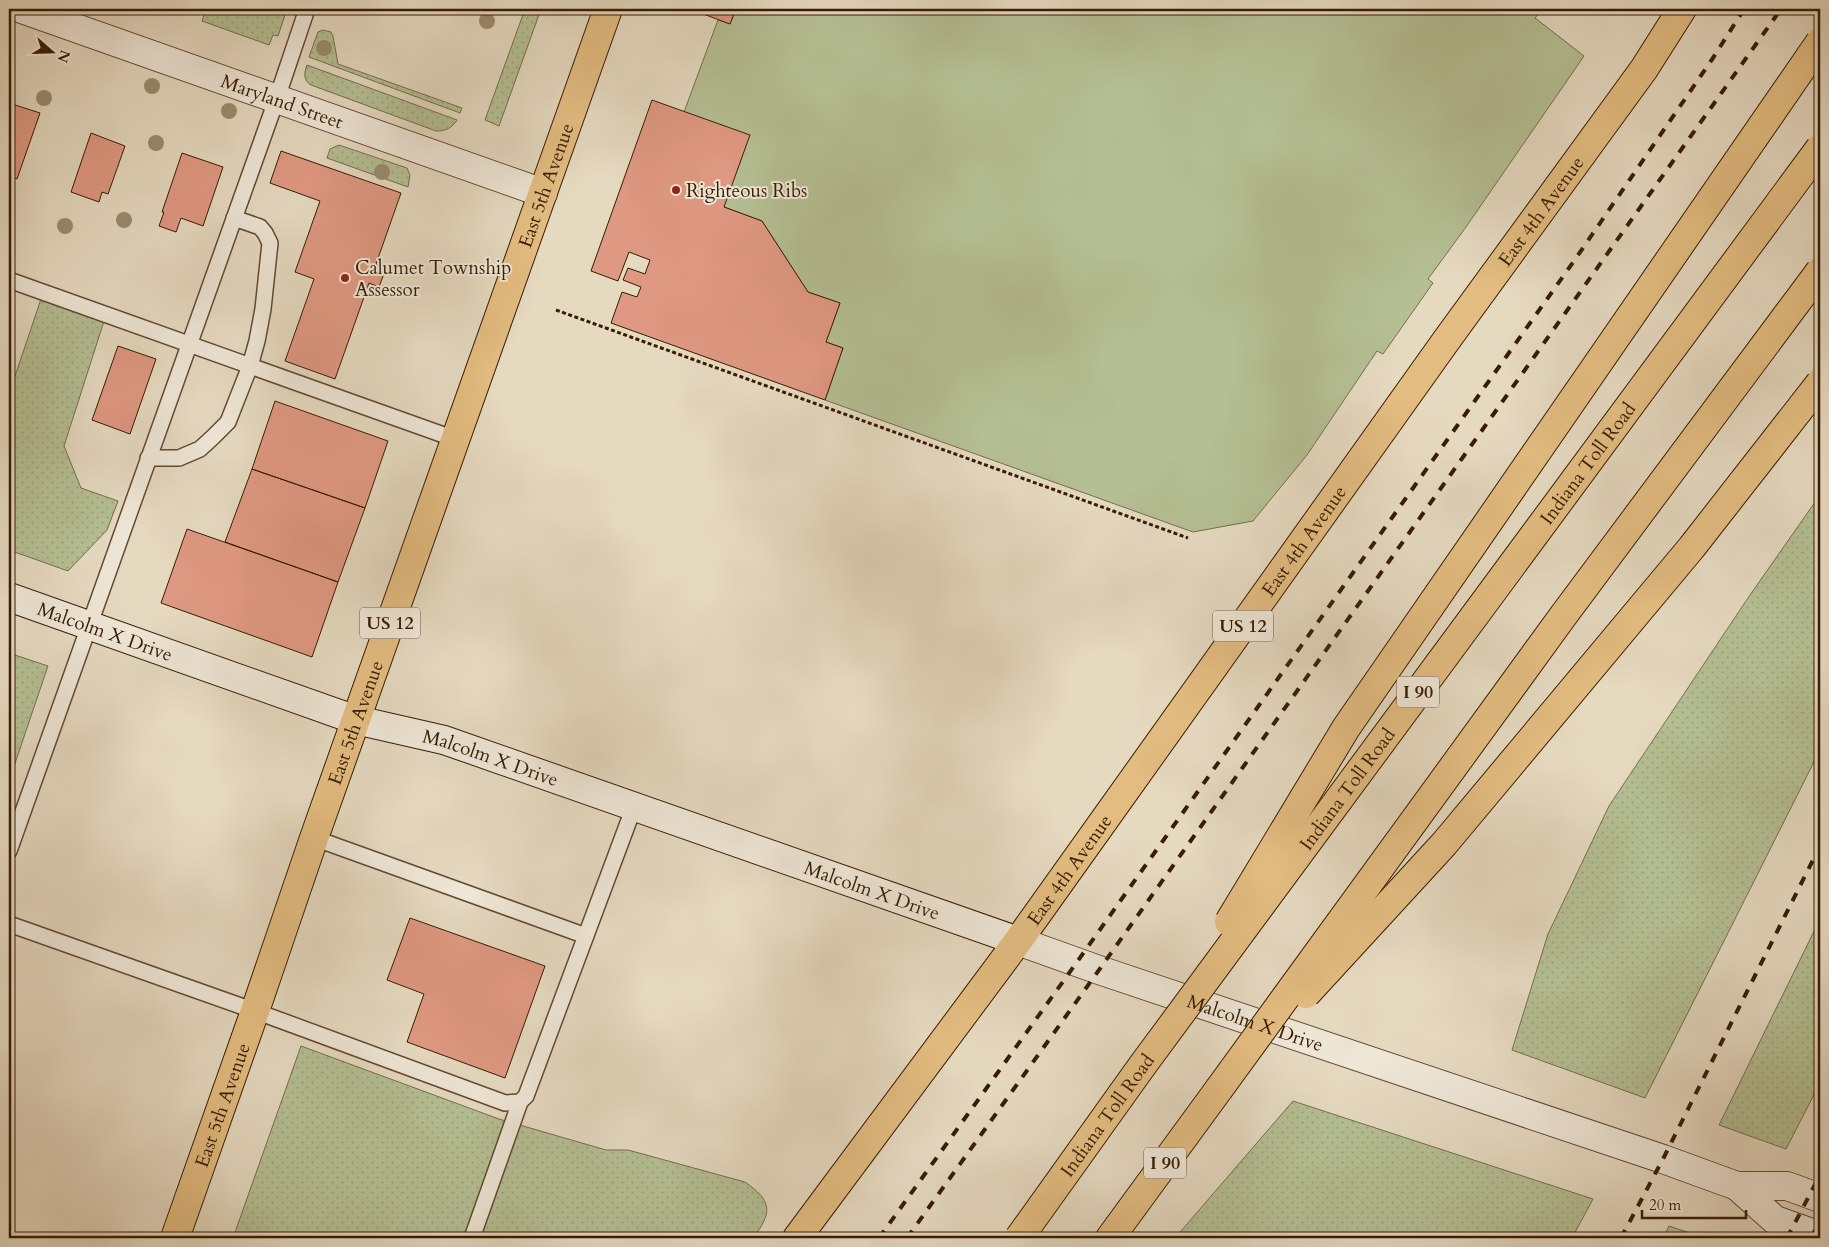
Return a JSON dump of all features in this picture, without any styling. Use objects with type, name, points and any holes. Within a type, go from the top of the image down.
[{"type":"main road","name":"East 5th Avenue","points":[[175,1238],[314,838],[608,9]]},
{"type":"main road","name":"East 4th Avenue","points":[[797,1238],[1018,941],[1437,354],[1644,69],[1682,9]]},
{"type":"main road","points":[[1142,1066],[1346,728],[1820,42]]},
{"type":"main road","name":"Indiana Toll Road","points":[[1019,1238],[1142,1066],[1820,148]]},
{"type":"main road","name":"I 90","points":[[1110,1238],[1563,616],[1820,272]]},
{"type":"main road","points":[[1219,1089],[1444,844],[1692,547],[1820,383]]},
{"type":"street","name":"Maryland Street","points":[[22,9],[543,192]]},
{"type":"street","name":"Malcolm X Drive","points":[[9,597],[356,720],[444,740],[1099,970],[1654,1156],[1737,1186],[1787,1186],[1820,1198]]},
{"type":"street","name":"Malcolm X Drive","points":[[1737,1186],[1775,1220],[1820,1236]]},
{"type":"lane","points":[[9,851],[307,9]]},
{"type":"lane","points":[[148,458],[179,458],[200,449],[213,438],[228,422],[250,366],[263,309],[270,243],[260,227],[234,218]]},
{"type":"lane","points":[[9,280],[455,439]]},
{"type":"lane","points":[[472,1238],[520,1102],[526,1096],[634,807]]},
{"type":"lane","points":[[314,838],[586,936]]},
{"type":"lane","points":[[9,924],[255,1011],[505,1103],[520,1102]]},
{"type":"path","points":[[556,310],[1188,538]]},
{"type":"green space","points":[[206,9],[287,9],[278,36],[273,35],[269,45],[202,21]]},
{"type":"green space","points":[[525,9],[541,9],[499,126],[485,120]]},
{"type":"green space","points":[[736,9],[1543,9],[1535,18],[1584,56],[1428,279],[1433,283],[1383,354],[1377,351],[1307,455],[1253,521],[1193,532],[825,400],[843,348],[826,342],[840,303],[808,292],[762,221],[724,207],[684,112],[718,20],[730,24]]},
{"type":"green space","points":[[323,30],[331,32],[333,36],[338,64],[462,108],[460,113],[309,57],[318,32]]},
{"type":"green space","points":[[307,65],[457,120],[448,128],[436,131],[311,85],[305,76]]},
{"type":"green space","points":[[339,145],[407,168],[410,175],[408,187],[327,158],[330,149]]},
{"type":"green space","points":[[41,299],[104,321],[64,446],[81,488],[118,501],[107,530],[68,571],[9,550],[9,394]]},
{"type":"green space","points":[[1820,495],[1820,750],[1645,1098],[1512,1050],[1548,934],[1609,806],[1750,595]]},
{"type":"green space","points":[[9,653],[48,666],[9,781]]},
{"type":"green space","points":[[1820,919],[1820,1083],[1786,1149],[1719,1125]]},
{"type":"green space","points":[[301,1046],[499,1119],[606,1150],[628,1150],[745,1182],[765,1201],[767,1207],[764,1221],[753,1238],[233,1238]]},
{"type":"green space","points":[[1293,1101],[1593,1199],[1572,1238],[1175,1238]]},
{"type":"green space","points":[[1669,1226],[1705,1238],[1663,1238]]},
{"type":"building","points":[[690,9],[736,9],[730,24]]},
{"type":"building","points":[[652,100],[750,135],[724,207],[762,221],[808,292],[840,303],[826,342],[843,348],[825,400],[611,323],[622,292],[637,297],[641,287],[623,280],[628,268],[645,274],[650,260],[629,252],[618,281],[591,271]]},
{"type":"building","points":[[9,103],[40,113],[17,179],[9,176]]},
{"type":"building","points":[[91,133],[125,146],[108,194],[102,192],[99,202],[71,192]]},
{"type":"building","points":[[281,151],[401,193],[376,264],[386,268],[379,287],[369,283],[335,379],[285,361],[314,279],[295,272],[320,201],[270,183]]},
{"type":"building","points":[[182,153],[223,167],[203,226],[181,218],[176,232],[159,226]]},
{"type":"building","points":[[118,346],[156,359],[130,434],[92,420]]},
{"type":"building","points":[[275,401],[388,441],[365,508],[252,469]]},
{"type":"building","points":[[252,469],[365,508],[338,582],[225,542]]},
{"type":"building","points":[[187,529],[338,582],[312,657],[161,603]]},
{"type":"building","points":[[410,918],[545,966],[505,1078],[407,1042],[424,994],[387,980]]},
{"type":"railway","points":[[879,1238],[1574,261],[1713,58],[1744,9]]},
{"type":"railway","points":[[907,1238],[1781,9]]},
{"type":"railway","points":[[1621,1238],[1663,1159],[1820,846]]},
{"type":"railway","points":[[1787,1238],[1820,1175]]},
{"type":"railway","points":[[1811,1238],[1820,1221]]},
{"type":"place","name":"Righteous Ribs","points":[[676,190]]},
{"type":"place","name":"Calumet Township Assessor","points":[[345,278]]}]
